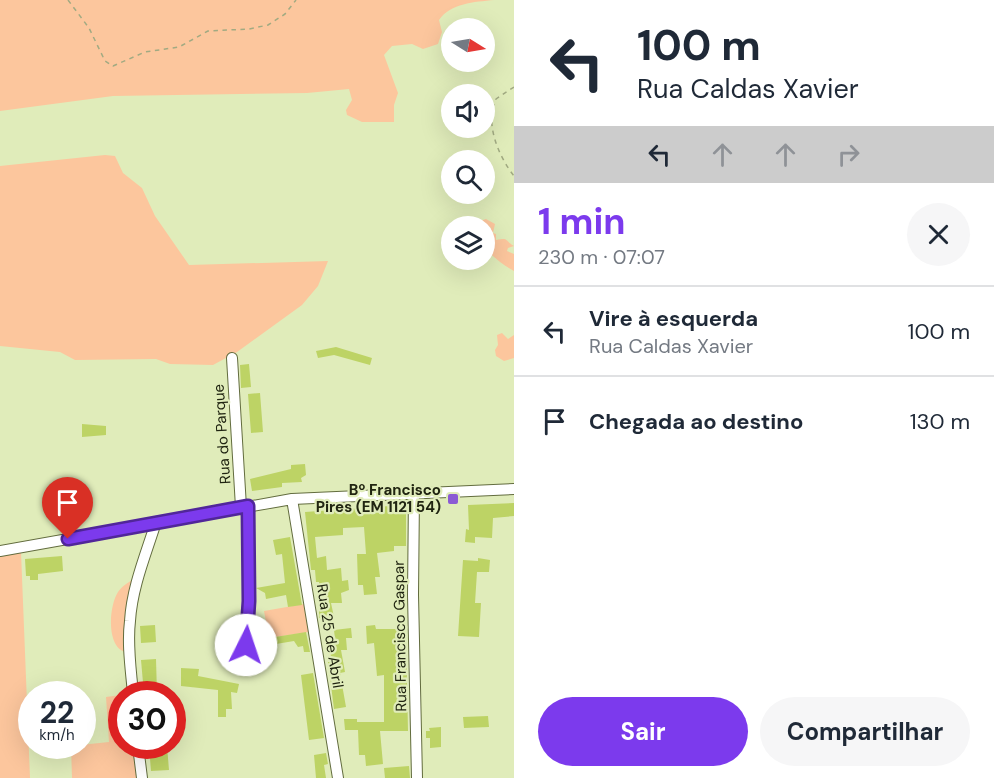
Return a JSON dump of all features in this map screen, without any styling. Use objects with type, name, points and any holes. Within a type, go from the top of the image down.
[{"type":"street","name":"Rua do Parque","points":[[232,358],[245,507],[249,601],[245,666]]},
{"type":"street","points":[[0,551],[292,499],[514,489]]},
{"type":"street","name":"Rua Francisco Gaspar","points":[[414,494],[413,594],[417,778]]},
{"type":"street","name":"Rua 25 de Abril","points":[[292,499],[338,778]]},
{"type":"street","points":[[132,681],[130,619],[135,592],[156,522]]},
{"type":"street","points":[[140,759],[142,778]]},
{"type":"path","points":[[68,0],[89,28],[105,61],[113,66],[145,52],[179,47],[208,31],[249,29],[268,25],[285,14],[296,0]]},
{"type":"path","points":[[514,87],[496,99],[492,114],[498,149],[514,176]]},
{"type":"shaded area","points":[[0,0],[494,0],[463,4],[444,14],[439,20],[441,35],[438,44],[423,49],[412,44],[392,46],[384,55],[398,93],[394,105],[394,122],[362,122],[347,115],[346,110],[352,100],[349,89],[307,93],[113,96],[0,111]]},
{"type":"shaded area","points":[[105,155],[115,156],[123,173],[142,188],[155,216],[189,265],[328,261],[318,286],[302,305],[237,352],[213,365],[170,364],[156,359],[75,360],[60,352],[0,346],[0,166]]},
{"type":"shaded area","points":[[495,234],[496,240],[505,239],[514,246],[508,248],[507,251],[514,254],[514,271],[495,257]]},
{"type":"shaded area","points":[[502,333],[508,339],[514,335],[514,358],[504,361],[496,356],[495,350],[498,345],[497,335]]},
{"type":"shaded area","points":[[21,552],[26,681],[18,681],[18,759],[29,759],[30,778],[0,778],[0,556]]},
{"type":"shaded area","points":[[133,579],[125,652],[115,642],[111,616],[118,592]]},
{"type":"shaded area","points":[[304,604],[309,632],[269,638],[264,611]]},
{"type":"shaded area","points":[[106,697],[108,697],[108,727]]},
{"type":"shaded area","points":[[108,742],[108,759],[136,759],[138,778],[72,778],[71,759],[96,759],[96,743]]},
{"type":"building","points":[[336,347],[372,358],[370,365],[334,355],[318,358],[316,351]]},
{"type":"building","points":[[249,364],[251,387],[241,388],[240,365]]},
{"type":"building","points":[[260,393],[263,432],[251,433],[248,394]]},
{"type":"building","points":[[82,424],[106,426],[106,435],[82,437]]},
{"type":"building","points":[[305,464],[306,475],[301,478],[302,482],[282,483],[282,487],[252,491],[250,479],[291,469],[291,465]]},
{"type":"building","points":[[514,503],[514,516],[493,518],[492,538],[475,537],[475,543],[465,542],[466,529],[469,530],[468,505]]},
{"type":"building","points":[[406,507],[406,546],[394,546],[394,551],[377,553],[380,577],[375,577],[377,594],[364,595],[363,585],[358,585],[357,554],[366,554],[364,527],[343,528],[343,535],[315,537],[317,558],[326,556],[327,570],[341,568],[342,581],[348,580],[349,590],[341,593],[342,603],[331,603],[334,617],[319,618],[319,582],[316,582],[315,570],[311,570],[305,512]]},
{"type":"building","points":[[290,537],[302,605],[288,607],[286,595],[266,599],[265,593],[256,588],[285,583],[282,554],[276,555],[273,540]]},
{"type":"building","points":[[62,556],[63,571],[38,574],[38,580],[30,580],[30,576],[26,576],[25,559]]},
{"type":"building","points":[[478,558],[490,560],[489,572],[477,572],[475,603],[481,603],[479,637],[458,636],[463,560],[478,561]]},
{"type":"building","points":[[155,625],[156,642],[141,643],[140,626]]},
{"type":"building","points":[[375,625],[376,629],[404,629],[404,635],[406,635],[408,731],[380,731],[383,764],[366,766],[365,755],[359,755],[358,730],[345,730],[344,719],[357,719],[357,722],[384,722],[384,675],[377,676],[374,643],[367,644],[366,626]]},
{"type":"building","points":[[351,628],[352,638],[346,638],[347,650],[341,650],[345,672],[340,673],[346,707],[334,709],[328,662],[331,662],[330,641],[335,639],[334,630]]},
{"type":"building","points":[[306,632],[310,652],[304,652],[303,646],[298,647],[294,641],[270,645],[269,638]]},
{"type":"building","points":[[156,659],[157,681],[143,681],[141,660]]},
{"type":"building","points":[[181,668],[199,669],[198,676],[239,684],[237,693],[231,692],[232,709],[226,709],[226,717],[218,717],[218,690],[186,687],[186,681],[181,681]]},
{"type":"building","points":[[313,673],[324,738],[309,740],[301,675]]},
{"type":"building","points":[[488,716],[489,727],[464,728],[463,717]]},
{"type":"building","points":[[441,727],[441,747],[430,748],[430,738],[426,738],[426,731],[430,731],[429,728]]},
{"type":"building","points":[[326,753],[328,764],[324,765],[326,778],[316,778],[314,755]]},
{"type":"building","points":[[150,759],[168,759],[169,770],[151,771]]},
{"type":"building","points":[[409,766],[410,778],[385,778],[384,768]]},
{"type":"place","name":"Bº Francisco Pires (EM 1121 54)","points":[[453,499]]},
{"type":"route","points":[[68,539],[248,506],[249,601],[246,645]]}]
